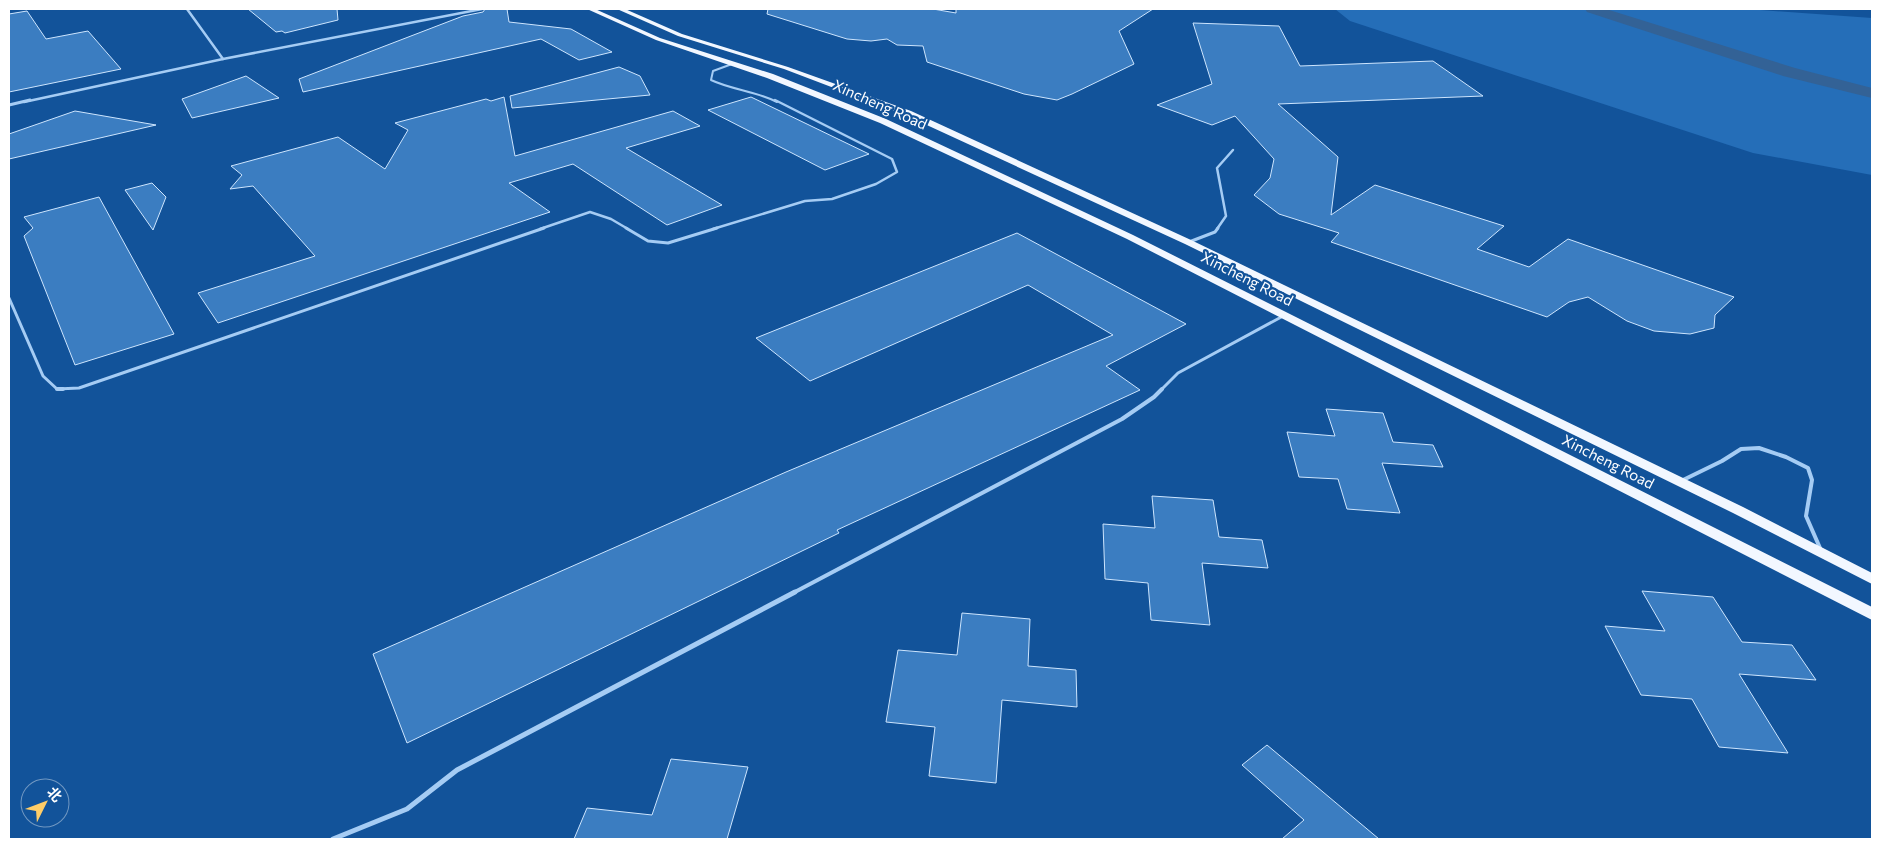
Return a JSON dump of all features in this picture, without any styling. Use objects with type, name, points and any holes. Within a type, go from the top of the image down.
[{"type":"main road","name":"Xincheng Road","points":[[590,9],[658,39],[770,76],[883,121],[1130,237],[1872,614]]},
{"type":"main road","name":"Xincheng Road","points":[[620,9],[680,35],[786,68],[908,113],[1188,242],[1680,481],[1872,579]]},
{"type":"street","points":[[188,9],[224,59]]},
{"type":"street","points":[[9,105],[224,59],[482,9]]},
{"type":"lane","points":[[9,298],[43,376],[57,388],[79,388],[590,212],[611,219],[648,241],[668,243],[805,201],[832,198],[876,184],[897,172],[892,159],[764,95],[724,86],[711,80],[713,71],[732,64]]},
{"type":"lane","points":[[1188,242],[1214,232],[1226,216],[1217,168],[1233,150]]},
{"type":"lane","points":[[333,839],[407,809],[457,770],[1122,419],[1154,397],[1178,373],[1285,315]]},
{"type":"lane","points":[[1680,481],[1722,461],[1741,449],[1759,448],[1808,468],[1812,480],[1806,516],[1821,553]]},
{"type":"shaded area","points":[[1335,9],[1747,9],[1872,18],[1872,175],[1753,153],[1350,21]]},
{"type":"building","points":[[248,9],[337,9],[338,20],[285,33],[282,31],[276,32]]},
{"type":"building","points":[[485,9],[507,9],[509,22],[571,29],[612,52],[579,60],[541,39],[303,92],[299,79],[463,16],[483,12]]},
{"type":"building","points":[[768,9],[933,9],[956,13],[956,9],[1153,9],[1119,31],[1134,64],[1057,100],[1024,94],[927,62],[923,46],[897,45],[887,39],[871,41],[847,39],[767,14]]},
{"type":"building","points":[[27,11],[46,39],[88,31],[121,69],[9,92],[9,14]]},
{"type":"building","points":[[1193,23],[1279,26],[1300,66],[1433,61],[1483,96],[1278,104],[1338,157],[1331,215],[1375,185],[1504,226],[1477,249],[1529,267],[1568,239],[1734,297],[1715,315],[1714,328],[1690,334],[1654,331],[1627,321],[1588,297],[1569,302],[1547,317],[1331,242],[1339,233],[1279,214],[1254,195],[1270,178],[1274,159],[1235,116],[1212,125],[1157,105],[1212,84]]},
{"type":"building","points":[[619,67],[640,76],[650,95],[512,108],[510,96]]},
{"type":"building","points":[[246,76],[279,98],[192,118],[182,99]]},
{"type":"building","points":[[504,97],[515,156],[673,111],[700,126],[626,148],[722,205],[667,225],[573,164],[509,183],[550,212],[218,323],[198,293],[315,256],[253,186],[230,189],[242,175],[231,166],[338,137],[385,169],[408,130],[395,123],[486,99],[491,101]]},
{"type":"building","points":[[751,97],[869,154],[825,170],[708,110]]},
{"type":"building","points":[[75,111],[156,125],[9,159],[9,134]]},
{"type":"building","points":[[152,183],[166,197],[153,230],[125,190]]},
{"type":"building","points":[[99,197],[174,334],[75,365],[24,236],[33,228],[24,217]]},
{"type":"building","points":[[1017,233],[1186,324],[1106,366],[1140,390],[837,530],[839,533],[407,743],[373,654],[786,472],[1113,335],[1028,285],[810,381],[756,338]]},
{"type":"building","points":[[1326,409],[1383,413],[1393,442],[1433,445],[1443,467],[1382,463],[1400,513],[1347,509],[1338,479],[1299,477],[1287,432],[1335,436]]},
{"type":"building","points":[[1152,496],[1213,500],[1219,537],[1262,540],[1268,568],[1202,563],[1210,625],[1151,620],[1148,583],[1105,579],[1103,524],[1155,528]]},
{"type":"building","points":[[1642,591],[1713,597],[1742,642],[1792,645],[1816,680],[1739,674],[1788,753],[1719,747],[1692,699],[1641,695],[1605,626],[1665,631]]},
{"type":"building","points":[[962,613],[1030,619],[1028,666],[1076,670],[1077,707],[1002,700],[996,783],[929,776],[935,727],[886,722],[898,650],[957,655]]},
{"type":"building","points":[[1267,745],[1379,839],[1282,839],[1304,820],[1242,765]]},
{"type":"building","points":[[671,759],[748,767],[727,839],[574,839],[587,808],[652,815]]},
{"type":"waterway","points":[[1592,9],[1789,72],[1872,93]]}]
